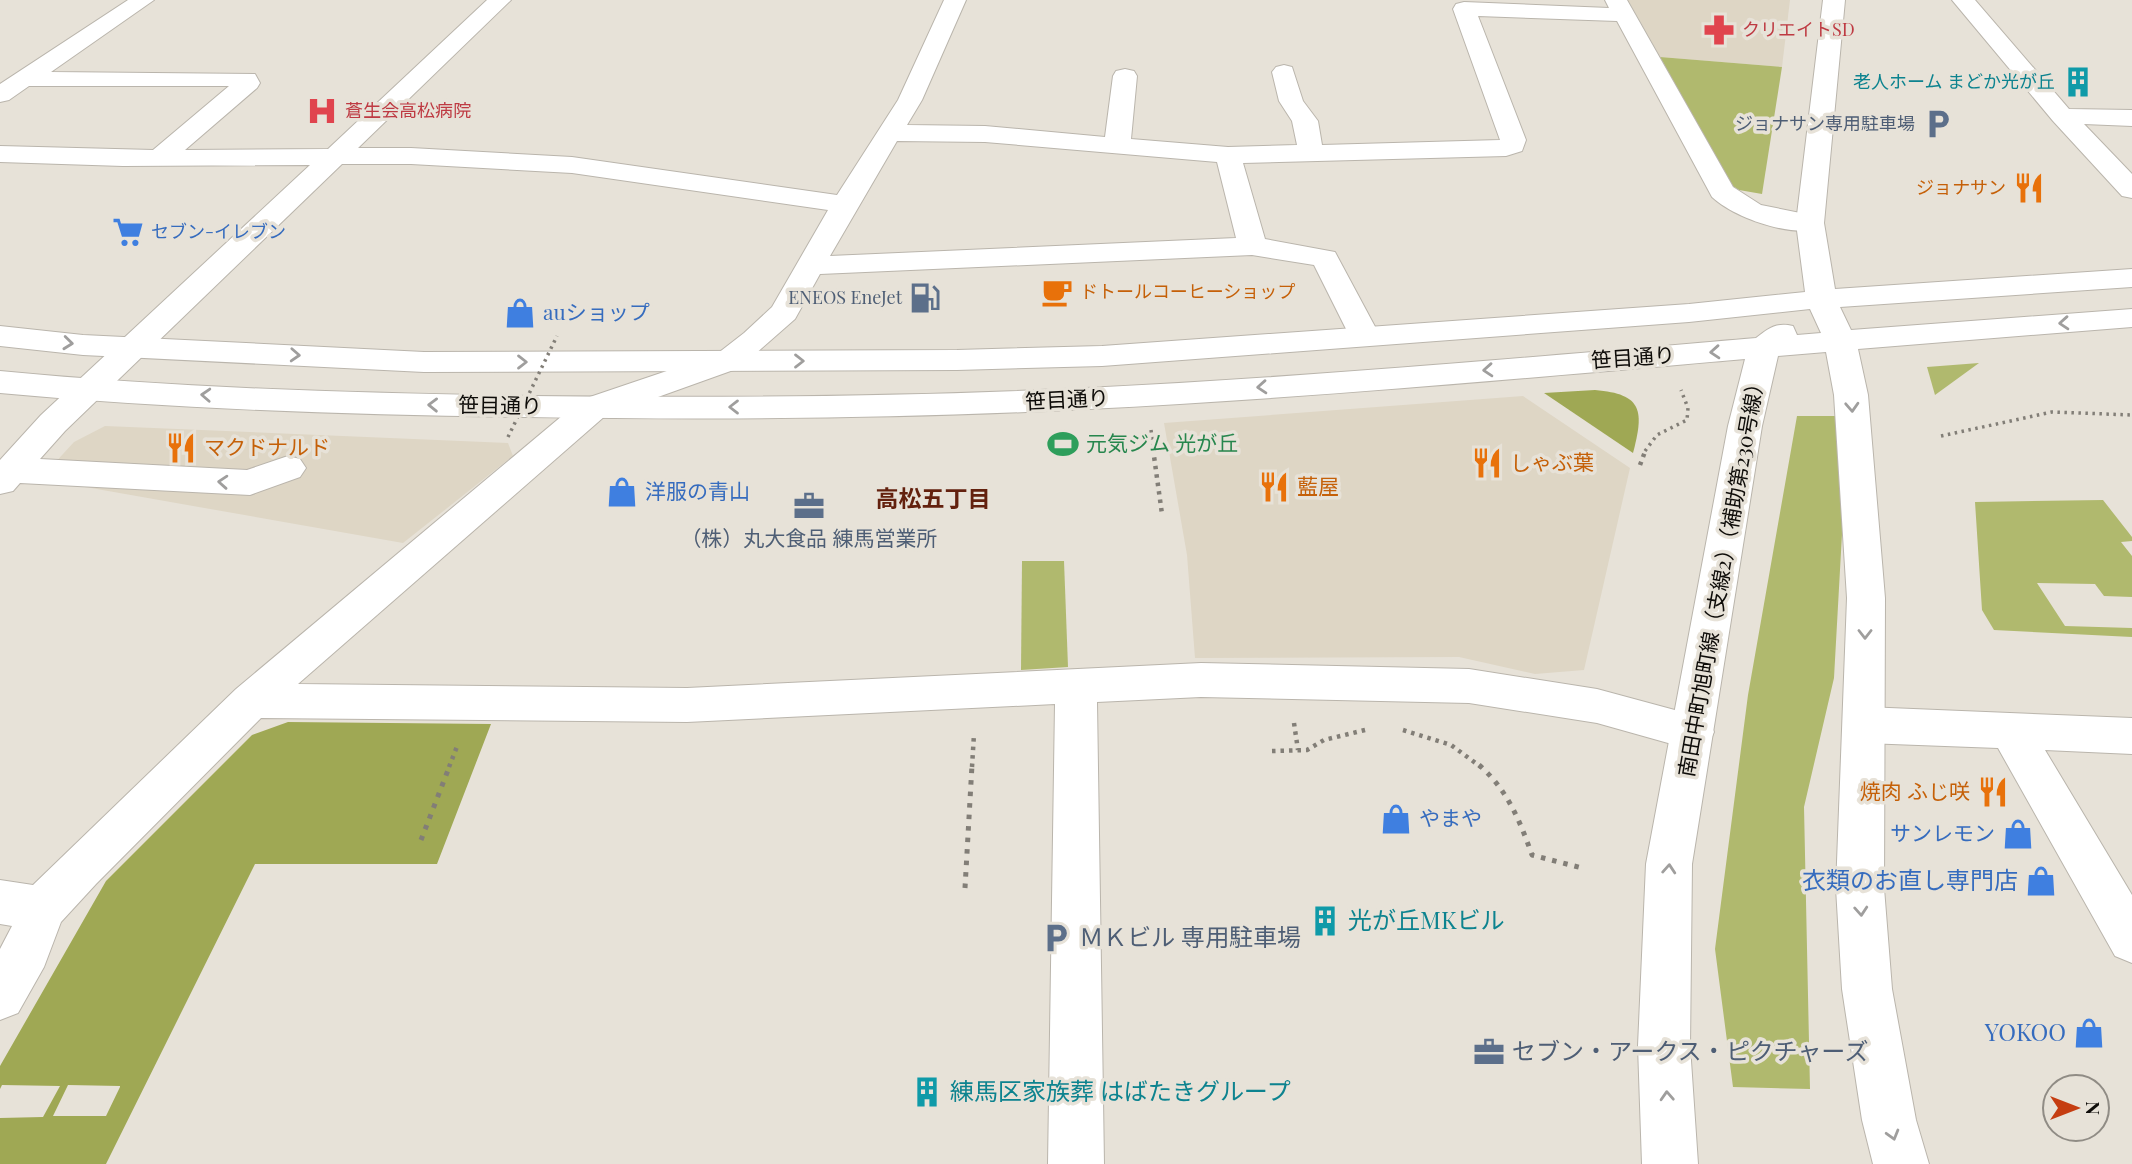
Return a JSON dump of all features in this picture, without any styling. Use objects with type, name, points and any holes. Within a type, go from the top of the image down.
[{"type":"street","points":[[0,95],[143,0]]},
{"type":"street","points":[[6,476],[132,347],[500,0]]},
{"type":"street","points":[[0,995],[27,950],[21,906],[79,869],[251,701],[593,408],[727,361],[755,340],[784,312],[845,204],[910,100],[955,0]]},
{"type":"street","points":[[1834,0],[1810,223],[1821,299],[1840,340],[1851,395],[1866,598],[1860,888],[1867,989],[1889,1120],[1901,1164]]},
{"type":"street","points":[[1963,0],[2062,116],[2132,190]]},
{"type":"street","points":[[890,133],[985,134],[1228,155],[1506,148],[1513,145],[1464,9],[1620,7],[1722,191],[1741,207],[1757,214],[1810,223]]},
{"type":"street","points":[[1284,72],[1291,101],[1305,121],[1311,153]]},
{"type":"street","points":[[1117,146],[1125,76]]},
{"type":"street","points":[[24,79],[246,79],[248,83],[159,158]]},
{"type":"street","points":[[2062,116],[2132,118]]},
{"type":"street","points":[[0,153],[159,158],[411,156],[572,165],[845,204]]},
{"type":"street","points":[[1228,155],[1252,246]]},
{"type":"street","points":[[810,266],[1252,246],[1325,258],[1364,336]]},
{"type":"street","name":"笹目通り","points":[[0,336],[83,345],[424,362],[1102,356],[1689,313],[1821,299],[2132,278]]},
{"type":"street","name":"南田中町旭町線（支線2）（補助第230号線）","points":[[1670,1164],[1664,1046],[1669,864],[1745,426],[1764,348],[1821,299]]},
{"type":"street","name":"笹目通り","points":[[0,382],[335,403],[593,408],[936,405],[1094,398],[2132,318]]},
{"type":"street","points":[[6,476],[250,483],[288,468]]},
{"type":"street","points":[[251,701],[687,705],[1201,680],[1469,687],[1597,706],[1693,732]]},
{"type":"street","points":[[1076,686],[1076,1164]]},
{"type":"street","points":[[1865,725],[2132,736]]},
{"type":"street","points":[[2010,730],[2132,940]]},
{"type":"path","points":[[508,437],[557,336]]},
{"type":"path","points":[[1640,465],[1644,449],[1656,435],[1687,420],[1688,403],[1679,388]]},
{"type":"path","points":[[1941,436],[2052,412],[2132,415]]},
{"type":"path","points":[[1150,419],[1162,514]]},
{"type":"path","points":[[965,888],[977,691]]},
{"type":"path","points":[[421,840],[474,704]]},
{"type":"path","points":[[1272,751],[1307,750],[1324,740],[1372,729]]},
{"type":"path","points":[[1400,730],[1424,734],[1467,754],[1493,776],[1512,801],[1532,855],[1582,868]]},
{"type":"shaded area","points":[[1628,0],[1790,0],[1782,67],[1660,57]]},
{"type":"shaded area","points":[[1523,396],[1630,468],[1584,670],[1535,674],[1459,657],[1195,658],[1187,555],[1164,423]]},
{"type":"shaded area","points":[[105,426],[508,443],[513,456],[403,543],[40,479],[74,442]]},
{"type":"green space","points":[[1660,57],[1782,67],[1762,194],[1739,190],[1731,185]]},
{"type":"green space","points":[[1979,363],[1935,395],[1927,367]]},
{"type":"green space","points":[[1595,390],[1623,396],[1636,407],[1638,426],[1633,453],[1544,393]]},
{"type":"green space","points":[[1797,416],[1837,416],[1845,480],[1834,678],[1804,807],[1810,1089],[1733,1087],[1715,949],[1748,695]]},
{"type":"green space","points":[[2103,500],[2132,537],[2132,541],[2121,542],[2132,556],[2132,597],[2104,596],[2095,584],[2037,583],[2065,626],[2132,628],[2132,637],[1994,630],[1982,610],[1975,502]]},
{"type":"green space","points":[[1022,561],[1064,561],[1068,667],[1021,670]]},
{"type":"green space","points":[[288,722],[491,724],[437,864],[255,864],[106,1164],[0,1164],[0,1118],[43,1117],[60,1086],[2,1085],[0,1089],[0,1066],[106,881],[252,735]],"holes":[[[68,1085],[120,1086],[106,1116],[53,1116]]]},
{"type":"place","name":"クリエイトSD","points":[[1719,30]]},
{"type":"place","name":"老人ホーム まどか光が丘","points":[[2078,82]]},
{"type":"place","name":"蒼生会高松病院","points":[[322,111]]},
{"type":"place","name":"ジョナサン専用駐車場","points":[[1938,124]]},
{"type":"place","name":"ジョナサン","points":[[2029,188]]},
{"type":"place","name":"セブン-イレブン","points":[[128,232]]},
{"type":"place","name":"ドトールコーヒーショップ","points":[[1057,292]]},
{"type":"place","name":"ENEOS EneJet","points":[[925,298]]},
{"type":"place","name":"auショップ","points":[[520,313]]},
{"type":"place","name":"元気ジム 光が丘","points":[[1063,444]]},
{"type":"place","name":"マクドナルド","points":[[181,448]]},
{"type":"place","name":"しゃぶ葉","points":[[1487,463]]},
{"type":"place","name":"藍屋","points":[[1274,487]]},
{"type":"place","name":"洋服の青山","points":[[622,492]]},
{"type":"place","name":"（株）丸大食品 練馬営業所","points":[[809,506]]},
{"type":"place","name":"焼肉 ふじ咲","points":[[1993,792]]},
{"type":"place","name":"やまや","points":[[1396,819]]},
{"type":"place","name":"サンレモン","points":[[2018,834]]},
{"type":"place","name":"衣類のお直し専門店","points":[[2041,881]]},
{"type":"place","name":"光が丘MKビル","points":[[1325,921]]},
{"type":"place","name":"ＭＫビル 専用駐車場","points":[[1056,938]]},
{"type":"place","name":"YOKOO","points":[[2089,1033]]},
{"type":"place","name":"セブン・アークス・ピクチャーズ","points":[[1489,1052]]},
{"type":"place","name":"練馬区家族葬 はばたきグループ","points":[[927,1092]]},
{"type":"district","name":"高松五丁目","points":[[933,499]]}]
